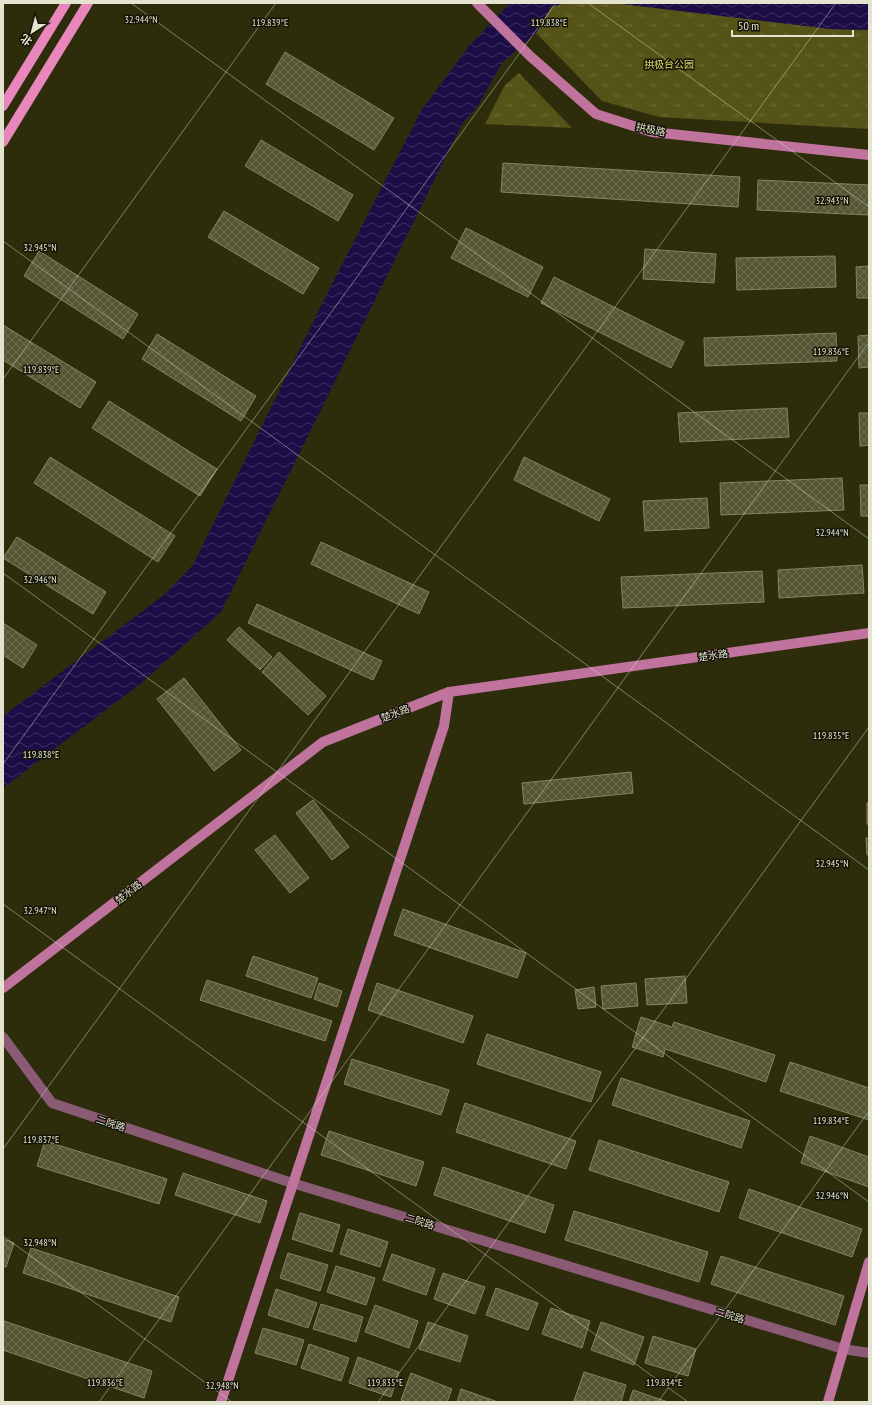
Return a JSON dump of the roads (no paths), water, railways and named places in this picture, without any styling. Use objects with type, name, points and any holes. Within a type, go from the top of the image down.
[{"type":"main road","points":[[3,106],[66,3]]},
{"type":"main road","points":[[3,142],[88,3]]},
{"type":"street","name":"拱极路","points":[[478,3],[530,56],[596,114],[652,132],[869,155]]},
{"type":"street","name":"楚水路","points":[[3,988],[323,742],[449,692],[869,633]]},
{"type":"street","points":[[221,1402],[444,726],[449,692]]},
{"type":"street","name":"二院路","points":[[3,1037],[52,1103],[292,1183],[843,1349],[869,1353]]},
{"type":"street","points":[[828,1402],[869,1262]]},
{"type":"water","points":[[510,3],[566,3],[551,7],[536,33],[502,63],[477,107],[462,124],[221,612],[139,685],[3,788],[3,716],[164,595],[193,565],[331,286],[421,111],[469,46]]},
{"type":"water","points":[[614,3],[869,3],[869,30],[831,29]]},
{"type":"park label","name":"拱极台公园","points":[[669,64]]}]
